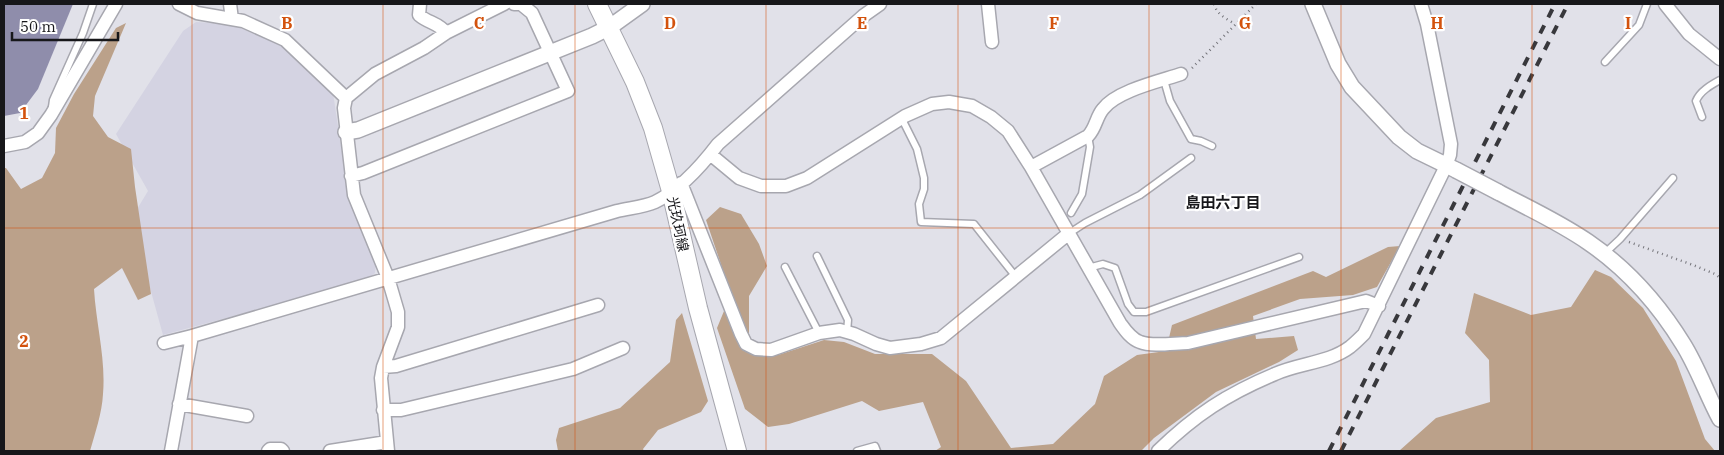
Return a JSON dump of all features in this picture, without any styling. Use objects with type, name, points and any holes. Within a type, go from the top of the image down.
[{"type":"main road","name":"光玖珂線","points":[[597,4],[610,27],[654,128],[676,187],[691,280],[737,451]]},
{"type":"street","points":[[4,146],[25,142],[38,133],[51,115],[116,4]]},
{"type":"street","points":[[180,4],[197,13],[243,21],[285,40],[346,98]]},
{"type":"street","points":[[230,4],[232,19]]},
{"type":"street","points":[[420,4],[419,15],[423,19],[441,26],[446,33]]},
{"type":"street","points":[[330,451],[388,446],[381,378],[383,367],[398,328],[398,312],[388,278],[354,195],[344,108],[346,98],[375,74],[424,48],[446,33],[504,4]]},
{"type":"street","points":[[351,176],[363,173],[568,91],[532,13],[521,4],[514,4]]},
{"type":"street","points":[[346,132],[358,130],[592,36],[610,27],[642,4]]},
{"type":"street","points":[[164,343],[654,202],[676,187],[732,131],[863,16],[880,4]]},
{"type":"street","points":[[988,4],[992,42]]},
{"type":"street","points":[[1313,4],[1338,64],[1352,87],[1399,137],[1417,151],[1555,222],[1587,241],[1637,284],[1664,314],[1684,346],[1720,419]]},
{"type":"street","points":[[1158,451],[1200,414],[1228,395],[1276,373],[1330,357],[1350,347],[1364,334],[1451,168],[1451,144],[1429,32],[1421,4]]},
{"type":"street","points":[[1665,4],[1689,34],[1720,59]]},
{"type":"street","points":[[1031,167],[1088,136],[1094,130],[1101,110],[1109,102],[1132,90],[1181,74]]},
{"type":"street","points":[[710,154],[739,178],[761,186],[786,186],[807,178],[902,119],[932,104],[949,102],[972,106],[991,117],[1008,131],[1031,167],[1120,323],[1133,338],[1141,343],[1188,343],[1366,301],[1379,306]]},
{"type":"street","points":[[676,187],[746,344],[756,349],[771,350],[819,333],[840,330],[890,348],[921,344],[941,338],[1068,234]]},
{"type":"street","points":[[383,367],[396,366],[598,305]]},
{"type":"street","points":[[171,451],[192,336]]},
{"type":"street","points":[[383,410],[401,410],[573,370],[623,348]]},
{"type":"street","points":[[179,404],[247,416]]},
{"type":"street","points":[[268,451],[270,449],[281,449],[283,451]]},
{"type":"lane","points":[[51,115],[53,100],[83,33],[93,4]]},
{"type":"lane","points":[[1605,62],[1639,25],[1647,4]]},
{"type":"lane","points":[[1164,80],[1170,101],[1191,139],[1202,140],[1212,146]]},
{"type":"lane","points":[[1702,117],[1696,101],[1710,85],[1720,80]]},
{"type":"lane","points":[[902,119],[917,149],[924,178],[924,189],[919,204],[920,222],[974,224],[1016,277]]},
{"type":"lane","points":[[1071,213],[1082,194],[1090,147],[1088,136]]},
{"type":"lane","points":[[1068,234],[1085,223],[1140,195],[1191,158]]},
{"type":"lane","points":[[1604,254],[1620,239],[1673,178]]},
{"type":"lane","points":[[817,256],[848,320],[847,332]]},
{"type":"lane","points":[[1088,268],[1103,264],[1115,268],[1128,304],[1134,312],[1146,312],[1299,257]]},
{"type":"lane","points":[[785,267],[819,333]]},
{"type":"lane","points":[[857,451],[875,446],[877,451]]},
{"type":"path","points":[[1214,4],[1221,15],[1235,24]]},
{"type":"path","points":[[1181,74],[1193,67],[1256,4]]},
{"type":"path","points":[[1620,239],[1693,265],[1720,278]]},
{"type":"shaded area","points":[[196,22],[231,24],[282,46],[333,93],[347,186],[376,263],[375,273],[367,280],[163,335],[131,219],[148,191],[116,134],[183,31]]},
{"type":"shaded area","points":[[126,23],[95,96],[93,116],[108,137],[131,149],[151,294],[138,300],[122,268],[94,289],[104,381],[98,423],[90,451],[4,451],[4,168],[6,168],[21,189],[42,178],[55,153],[56,128],[74,94],[116,28]]},
{"type":"shaded area","points":[[720,207],[741,214],[759,244],[767,266],[749,296],[749,334],[757,355],[778,355],[824,340],[844,342],[875,354],[932,354],[966,381],[1011,448],[1053,444],[1095,404],[1104,376],[1137,355],[1166,351],[1172,325],[1313,271],[1326,277],[1388,247],[1400,246],[1377,287],[1353,295],[1300,299],[1253,316],[1256,339],[1294,336],[1298,350],[1279,362],[1216,392],[1154,438],[1141,451],[935,451],[941,447],[923,402],[879,411],[862,401],[789,424],[768,427],[745,409],[717,328],[731,294],[706,220]]},
{"type":"shaded area","points":[[1595,270],[1611,277],[1643,308],[1676,361],[1705,439],[1715,451],[1399,451],[1436,418],[1490,402],[1489,360],[1465,333],[1474,293],[1531,315],[1571,307]]},
{"type":"shaded area","points":[[682,313],[708,401],[701,412],[658,430],[643,449],[644,451],[558,451],[556,440],[559,428],[620,408],[670,362],[676,320]]},
{"type":"water","points":[[4,4],[73,4],[38,89],[20,113],[4,116]]},
{"type":"railway","points":[[1329,451],[1555,4]]},
{"type":"railway","points":[[1341,451],[1568,4]]},
{"type":"district","name":"島田六丁目","points":[[1223,202]]}]
